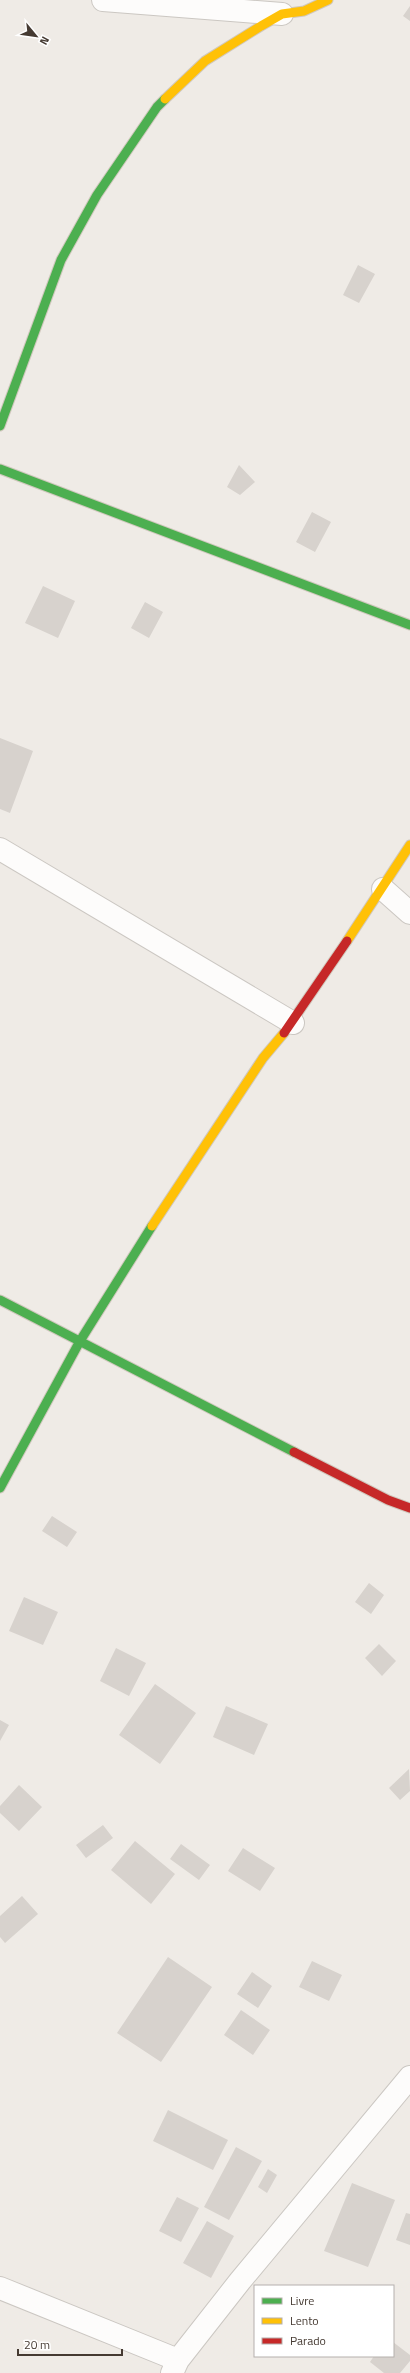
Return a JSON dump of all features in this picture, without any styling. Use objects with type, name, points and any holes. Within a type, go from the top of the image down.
[{"type":"street","points":[[103,0],[282,14],[304,11],[328,0]]},
{"type":"street","points":[[0,426],[61,260],[97,195],[157,106],[205,61],[282,14]]},
{"type":"street","points":[[0,469],[410,625]]},
{"type":"street","points":[[0,1488],[80,1342],[152,1226],[258,1065],[293,1023],[383,889],[410,845]]},
{"type":"street","points":[[0,849],[293,1023]]},
{"type":"street","points":[[383,889],[410,913]]},
{"type":"street","points":[[0,1300],[388,1500],[410,1508]]},
{"type":"street","points":[[0,2288],[175,2367],[240,2280],[410,2077]]},
{"type":"building","points":[[410,6],[410,21],[403,16]]},
{"type":"building","points":[[358,265],[375,274],[359,303],[343,295]]},
{"type":"building","points":[[239,465],[255,482],[240,495],[227,487]]},
{"type":"building","points":[[312,512],[331,522],[315,552],[296,542]]},
{"type":"building","points":[[43,586],[75,601],[58,638],[25,623]]},
{"type":"building","points":[[145,602],[163,612],[149,638],[131,628]]},
{"type":"building","points":[[0,738],[33,751],[10,813],[0,809]]},
{"type":"building","points":[[52,1516],[77,1532],[67,1547],[42,1531]]},
{"type":"building","points":[[369,1583],[384,1595],[371,1614],[355,1602]]},
{"type":"building","points":[[24,1597],[58,1612],[43,1645],[9,1631]]},
{"type":"building","points":[[379,1644],[396,1661],[382,1676],[365,1658]]},
{"type":"building","points":[[116,1648],[146,1663],[129,1696],[100,1681]]},
{"type":"building","points":[[155,1684],[196,1713],[160,1764],[119,1735]]},
{"type":"building","points":[[226,1706],[268,1724],[254,1755],[213,1737]]},
{"type":"building","points":[[0,1720],[9,1725],[0,1741]]},
{"type":"building","points":[[409,1769],[410,1791],[400,1800],[389,1788]]},
{"type":"building","points":[[19,1785],[42,1807],[19,1831],[0,1813],[0,1806]]},
{"type":"building","points":[[103,1825],[113,1838],[86,1858],[76,1845]]},
{"type":"building","points":[[135,1841],[175,1874],[151,1904],[111,1870]]},
{"type":"building","points":[[181,1844],[210,1865],[199,1880],[170,1859]]},
{"type":"building","points":[[243,1848],[275,1868],[260,1891],[228,1871]]},
{"type":"building","points":[[22,1896],[38,1914],[5,1943],[0,1937],[0,1916]]},
{"type":"building","points":[[168,1957],[212,1987],[161,2062],[117,2033]]},
{"type":"building","points":[[312,1961],[342,1975],[329,2001],[299,1987]]},
{"type":"building","points":[[252,1972],[272,1986],[258,2008],[237,1994]]},
{"type":"building","points":[[241,2010],[270,2030],[253,2055],[224,2035]]},
{"type":"building","points":[[168,2110],[228,2140],[213,2170],[153,2141]]},
{"type":"building","points":[[236,2147],[262,2161],[229,2220],[204,2207]]},
{"type":"building","points":[[268,2169],[277,2175],[267,2193],[258,2187]]},
{"type":"building","points":[[352,2183],[395,2200],[368,2267],[324,2251]]},
{"type":"building","points":[[177,2197],[199,2208],[181,2242],[159,2231]]},
{"type":"building","points":[[406,2213],[410,2214],[410,2245],[396,2240]]},
{"type":"building","points":[[207,2221],[234,2236],[211,2278],[183,2263]]},
{"type":"building","points":[[394,2343],[410,2355],[410,2361],[400,2373],[384,2373],[370,2362],[373,2357],[394,2357]]},
{"type":"traffic: fast","points":[[0,426],[61,260],[97,195],[157,107],[165,99]]},
{"type":"traffic: fast","points":[[0,469],[410,625]]},
{"type":"traffic: fast","points":[[0,1488],[80,1341],[152,1226]]},
{"type":"traffic: fast","points":[[0,1300],[294,1452]]},
{"type":"traffic: slow","points":[[165,99],[205,61],[261,26],[282,14],[304,11],[328,0]]},
{"type":"traffic: slow","points":[[347,941],[410,845]]},
{"type":"traffic: slow","points":[[152,1226],[263,1058],[284,1033]]},
{"type":"traffic: jam","points":[[284,1033],[347,941]]},
{"type":"traffic: jam","points":[[294,1452],[388,1500],[410,1508]]}]
